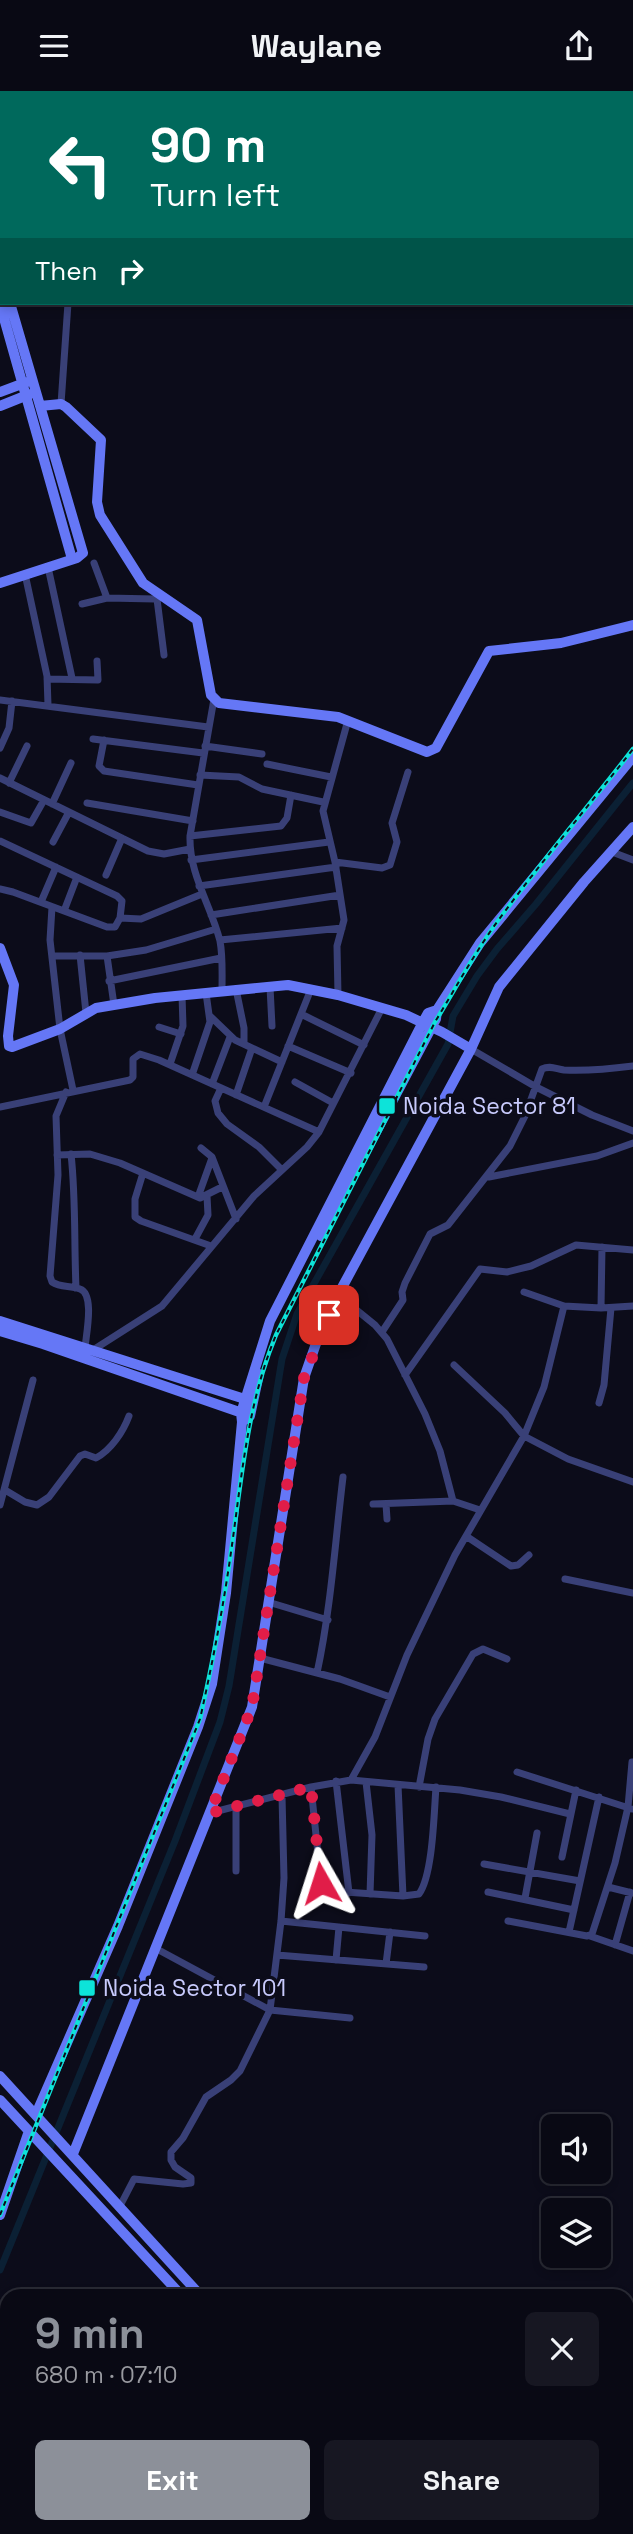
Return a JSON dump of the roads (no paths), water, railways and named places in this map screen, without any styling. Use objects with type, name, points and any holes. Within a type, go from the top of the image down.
[{"type":"street","points":[[0,305],[32,394],[72,559]]},
{"type":"street","points":[[10,305],[28,382]]},
{"type":"street","points":[[61,404],[68,305]]},
{"type":"street","points":[[0,392],[28,382]]},
{"type":"street","points":[[0,406],[32,394]]},
{"type":"street","points":[[0,583],[81,556],[83,548],[40,406],[32,394]]},
{"type":"street","points":[[40,406],[61,404],[72,411],[101,440],[97,502],[100,515],[143,583],[159,597],[197,620],[211,695],[225,705],[329,715],[348,720],[422,752],[432,751],[489,651],[567,642],[633,625]]},
{"type":"street","points":[[94,563],[107,598]]},
{"type":"street","points":[[48,567],[72,678]]},
{"type":"street","points":[[25,573],[47,679],[48,705]]},
{"type":"street","points":[[82,604],[107,598],[159,597]]},
{"type":"street","points":[[159,597],[164,655]]},
{"type":"street","points":[[47,679],[98,680],[97,661]]},
{"type":"street","points":[[214,699],[198,785],[190,849],[199,886],[220,940],[222,991]]},
{"type":"street","points":[[0,700],[208,727]]},
{"type":"street","points":[[0,748],[9,728],[12,701]]},
{"type":"street","points":[[338,995],[337,946],[344,920],[336,864],[323,817],[323,802],[348,720]]},
{"type":"street","points":[[93,739],[261,754]]},
{"type":"street","points":[[104,740],[99,762],[104,771],[198,785]]},
{"type":"street","points":[[9,783],[26,746]]},
{"type":"street","points":[[37,2115],[118,1926],[198,1727],[212,1684],[226,1593],[245,1417],[270,1321],[427,1024],[428,1013],[437,1010],[480,943],[633,757]]},
{"type":"street","points":[[52,804],[71,763]]},
{"type":"street","points":[[267,764],[331,776]]},
{"type":"street","points":[[199,886],[336,864],[382,868],[390,865],[397,842],[392,823],[408,772]]},
{"type":"street","points":[[200,775],[239,777],[262,789],[323,802]]},
{"type":"street","points":[[0,778],[157,854],[190,849]]},
{"type":"street","points":[[190,836],[281,826],[287,818],[291,795]]},
{"type":"street","points":[[0,812],[31,823],[44,800]]},
{"type":"street","points":[[88,803],[193,821]]},
{"type":"street","points":[[53,842],[69,812]]},
{"type":"street","points":[[73,2153],[252,1707],[304,1378],[319,1335],[466,1046],[499,987],[584,882],[633,827]]},
{"type":"street","points":[[106,875],[122,838]]},
{"type":"street","points":[[0,841],[120,898],[120,918],[111,928],[0,889]]},
{"type":"street","points":[[191,860],[329,842]]},
{"type":"street","points":[[612,852],[633,860]]},
{"type":"street","points":[[41,902],[56,867]]},
{"type":"street","points":[[64,911],[77,877]]},
{"type":"street","points":[[120,918],[141,919],[202,894]]},
{"type":"street","points":[[211,915],[340,895]]},
{"type":"street","points":[[52,907],[50,932],[60,1029],[70,1091],[57,1109],[57,1207],[50,1276],[56,1286],[81,1289],[88,1299],[89,1349]]},
{"type":"street","points":[[220,940],[342,928]]},
{"type":"street","points":[[53,956],[107,956],[146,950],[216,929]]},
{"type":"street","points":[[0,948],[14,985],[9,1045],[17,1046],[60,1029],[86,1013],[114,1006],[183,995],[288,985],[338,995],[427,1024],[536,1087],[592,1115],[633,1131]]},
{"type":"street","points":[[80,955],[86,1013]]},
{"type":"street","points":[[107,956],[114,1006]]},
{"type":"street","points":[[109,981],[221,958]]},
{"type":"street","points":[[270,986],[272,1026]]},
{"type":"street","points":[[236,989],[244,1028],[244,1044]]},
{"type":"street","points":[[264,1107],[311,989]]},
{"type":"street","points":[[192,1075],[208,1032],[210,1016],[206,993]]},
{"type":"street","points":[[170,1064],[181,1034],[184,1018],[183,995]]},
{"type":"street","points":[[89,1349],[162,1306],[254,1196],[307,1147],[319,1132],[351,1073],[382,1008]]},
{"type":"street","points":[[301,1014],[364,1045]]},
{"type":"street","points":[[210,1016],[230,1037],[282,1062]]},
{"type":"street","points":[[159,1027],[181,1034]]},
{"type":"street","points":[[212,1084],[230,1037]]},
{"type":"street","points":[[288,1046],[351,1073]]},
{"type":"street","points":[[236,1095],[252,1048]]},
{"type":"street","points":[[0,1107],[130,1080],[134,1077],[133,1059],[140,1054],[170,1064],[319,1132]]},
{"type":"street","points":[[382,1332],[403,1300],[405,1283],[430,1234],[448,1225],[488,1177],[519,1131],[540,1072],[545,1066],[570,1070],[633,1066]]},
{"type":"street","points":[[295,1082],[333,1103]]},
{"type":"street","points":[[221,1088],[215,1101],[218,1113],[227,1124],[259,1147],[281,1169]]},
{"type":"street","points":[[488,1177],[597,1156],[633,1143]]},
{"type":"street","points":[[201,1147],[212,1157],[236,1219]]},
{"type":"street","points":[[71,1154],[76,1202],[76,1288]]},
{"type":"street","points":[[57,1155],[90,1154],[198,1197],[207,1196],[222,1187]]},
{"type":"street","points":[[198,1197],[212,1157]]},
{"type":"street","points":[[143,1173],[135,1199],[135,1216],[141,1221],[211,1246]]},
{"type":"street","points":[[195,1239],[208,1215],[207,1196]]},
{"type":"street","points":[[405,1375],[480,1269],[507,1272],[542,1262],[576,1244],[633,1251]]},
{"type":"street","points":[[601,1308],[602,1247]]},
{"type":"street","points":[[524,1292],[564,1306],[633,1306]]},
{"type":"street","points":[[338,1295],[382,1332],[440,1451],[453,1501]]},
{"type":"street","points":[[351,1780],[375,1737],[411,1648],[466,1536],[524,1436],[544,1387],[564,1306]]},
{"type":"street","points":[[599,1403],[604,1385],[611,1308]]},
{"type":"street","points":[[0,1321],[249,1400]]},
{"type":"street","points":[[0,1331],[245,1417]]},
{"type":"street","points":[[454,1365],[505,1413],[524,1436],[568,1459],[633,1482]]},
{"type":"street","points":[[0,1505],[33,1380]]},
{"type":"street","points":[[5,1490],[25,1502],[37,1505],[49,1497],[80,1456],[85,1454],[96,1458],[101,1455],[120,1435],[129,1416]]},
{"type":"street","points":[[317,1673],[328,1620],[343,1477]]},
{"type":"street","points":[[373,1504],[453,1501],[480,1510]]},
{"type":"street","points":[[386,1504],[387,1519]]},
{"type":"street","points":[[466,1536],[514,1567],[529,1555]]},
{"type":"street","points":[[565,1579],[633,1593]]},
{"type":"street","points":[[268,1602],[328,1620]]},
{"type":"street","points":[[419,1787],[428,1739],[435,1719],[473,1654],[483,1649],[507,1659]]},
{"type":"street","points":[[260,1658],[340,1679],[390,1697]]},
{"type":"street","points":[[590,1936],[608,1887],[631,1808],[632,1762]]},
{"type":"street","points":[[517,1772],[631,1808]]},
{"type":"street","points":[[210,1813],[336,1781],[351,1780],[436,1787],[501,1797],[570,1814]]},
{"type":"street","points":[[336,1781],[349,1893]]},
{"type":"street","points":[[366,1782],[372,1835],[370,1894]]},
{"type":"street","points":[[398,1785],[403,1896]]},
{"type":"street","points":[[311,1787],[321,1883],[330,1891],[403,1896],[419,1893],[425,1885],[432,1845],[436,1787]]},
{"type":"street","points":[[562,1857],[576,1790]]},
{"type":"street","points":[[120,2206],[134,2179],[191,2183],[191,2178],[175,2167],[171,2152],[183,2138],[206,2097],[240,2071],[270,2010],[284,1878],[282,1795]]},
{"type":"street","points":[[569,1932],[599,1797]]},
{"type":"street","points":[[236,1807],[236,1871]]},
{"type":"street","points":[[525,1898],[537,1833]]},
{"type":"street","points":[[484,1864],[580,1881]]},
{"type":"street","points":[[608,1887],[631,1893],[615,1945]]},
{"type":"street","points":[[488,1892],[574,1910]]},
{"type":"street","points":[[281,1921],[425,1936]]},
{"type":"street","points":[[508,1921],[590,1936],[633,1951]]},
{"type":"street","points":[[336,1960],[339,1927]]},
{"type":"street","points":[[386,1964],[390,1932]]},
{"type":"street","points":[[155,1948],[270,2010],[350,2018]]},
{"type":"street","points":[[277,1955],[425,1967]]},
{"type":"street","points":[[0,2076],[195,2289]]},
{"type":"street","points":[[0,2100],[176,2289]]},
{"type":"street","points":[[0,2215],[30,2132]]},
{"type":"waterway","points":[[0,2270],[175,1841],[220,1722],[229,1686],[282,1359],[297,1314],[448,1044],[453,1016],[477,976],[633,783]]},
{"type":"railway","points":[[0,2215],[200,1719],[222,1610],[252,1412],[266,1360],[276,1335],[435,1022],[473,959],[513,900],[633,749]]},
{"type":"place","name":"Noida Sector 81","points":[[387,1106]]},
{"type":"place","name":"Noida Sector 101","points":[[87,1988]]}]
